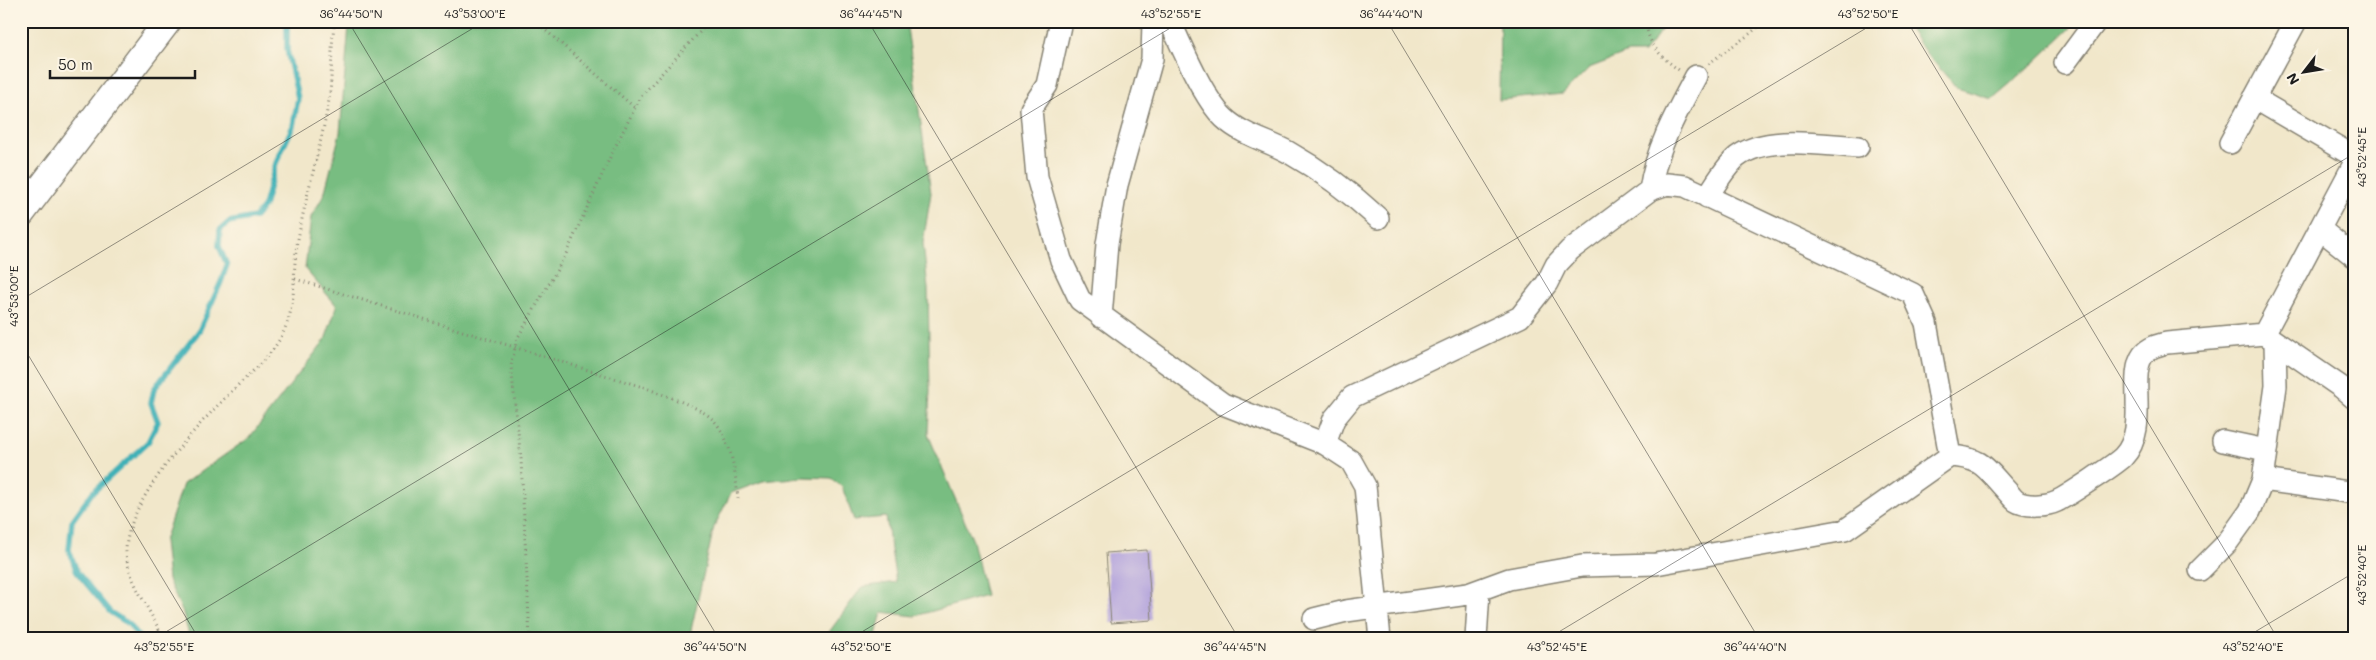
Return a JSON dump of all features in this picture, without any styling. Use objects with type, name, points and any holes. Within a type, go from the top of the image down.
[{"type":"street","points":[[21,214],[168,21]]},
{"type":"street","points":[[1061,21],[1047,85],[1031,109],[1037,177],[1061,260],[1080,300],[1223,404],[1325,444],[1351,461],[1365,486],[1380,639]]},
{"type":"street","points":[[1101,317],[1106,244],[1117,185],[1152,59],[1153,21]]},
{"type":"street","points":[[1170,21],[1201,83],[1224,118],[1244,132],[1288,152],[1357,198],[1378,218]]},
{"type":"street","points":[[2065,63],[2096,21]]},
{"type":"street","points":[[2230,143],[2275,64],[2296,21]]},
{"type":"street","points":[[1650,190],[1653,168],[1667,132],[1696,76]]},
{"type":"street","points":[[2200,570],[2227,543],[2250,511],[2263,480],[2276,386],[2270,338],[2320,229],[2353,168],[2254,98]]},
{"type":"street","points":[[1707,197],[1737,157],[1754,147],[1788,143],[1858,147]]},
{"type":"street","points":[[1325,444],[1334,419],[1352,397],[1520,316],[1547,283],[1556,265],[1570,250],[1650,190],[1667,184],[1685,186],[1913,294],[1926,323],[1950,456]]},
{"type":"street","points":[[2320,229],[2355,257]]},
{"type":"street","points":[[1314,619],[1378,606],[1468,594],[1509,579],[1582,566],[1656,564],[1846,530],[1950,456],[1969,457],[1984,466],[2016,501],[2035,505],[2056,502],[2123,458],[2133,443],[2137,427],[2138,371],[2143,355],[2153,347],[2167,343],[2270,338],[2341,387],[2355,399]]},
{"type":"street","points":[[2222,441],[2266,450]]},
{"type":"street","points":[[2263,480],[2355,493]]},
{"type":"street","points":[[1476,639],[1479,590]]},
{"type":"path","points":[[163,639],[129,570],[126,552],[131,525],[155,480],[196,427],[269,356],[286,326],[294,298],[296,253],[301,225],[329,98],[332,36],[335,21]]},
{"type":"path","points":[[535,21],[635,108]]},
{"type":"path","points":[[530,639],[521,460],[511,366],[517,339],[565,256],[641,96],[710,21]]},
{"type":"path","points":[[1646,21],[1647,35],[1657,51],[1680,70],[1696,76],[1723,52],[1750,36],[1764,21]]},
{"type":"path","points":[[295,279],[646,388],[710,417],[722,434],[731,454],[738,500]]},
{"type":"green space","points":[[352,21],[906,21],[931,193],[923,243],[928,289],[930,391],[928,434],[973,541],[986,596],[915,616],[882,612],[875,639],[824,639],[862,587],[896,582],[886,517],[854,520],[842,487],[831,478],[804,477],[763,481],[731,493],[714,527],[689,639],[190,639],[183,613],[168,580],[164,541],[183,484],[249,438],[325,340],[337,306],[305,269],[311,217],[324,195],[340,133],[349,25]]},
{"type":"green space","points":[[1500,21],[1668,21],[1644,53],[1628,53],[1589,68],[1563,94],[1499,100]]},
{"type":"green space","points":[[1904,21],[2078,21],[2033,64],[1992,99],[1957,88],[1926,53]]},
{"type":"building","points":[[1147,550],[1152,620],[1111,623],[1106,553]]},
{"type":"waterway","points":[[140,639],[129,624],[110,612],[77,572],[69,550],[72,521],[92,493],[148,442],[158,422],[151,403],[154,389],[199,331],[227,265],[219,246],[220,230],[229,222],[255,217],[264,206],[276,163],[293,126],[298,98],[287,50],[287,21]]}]
